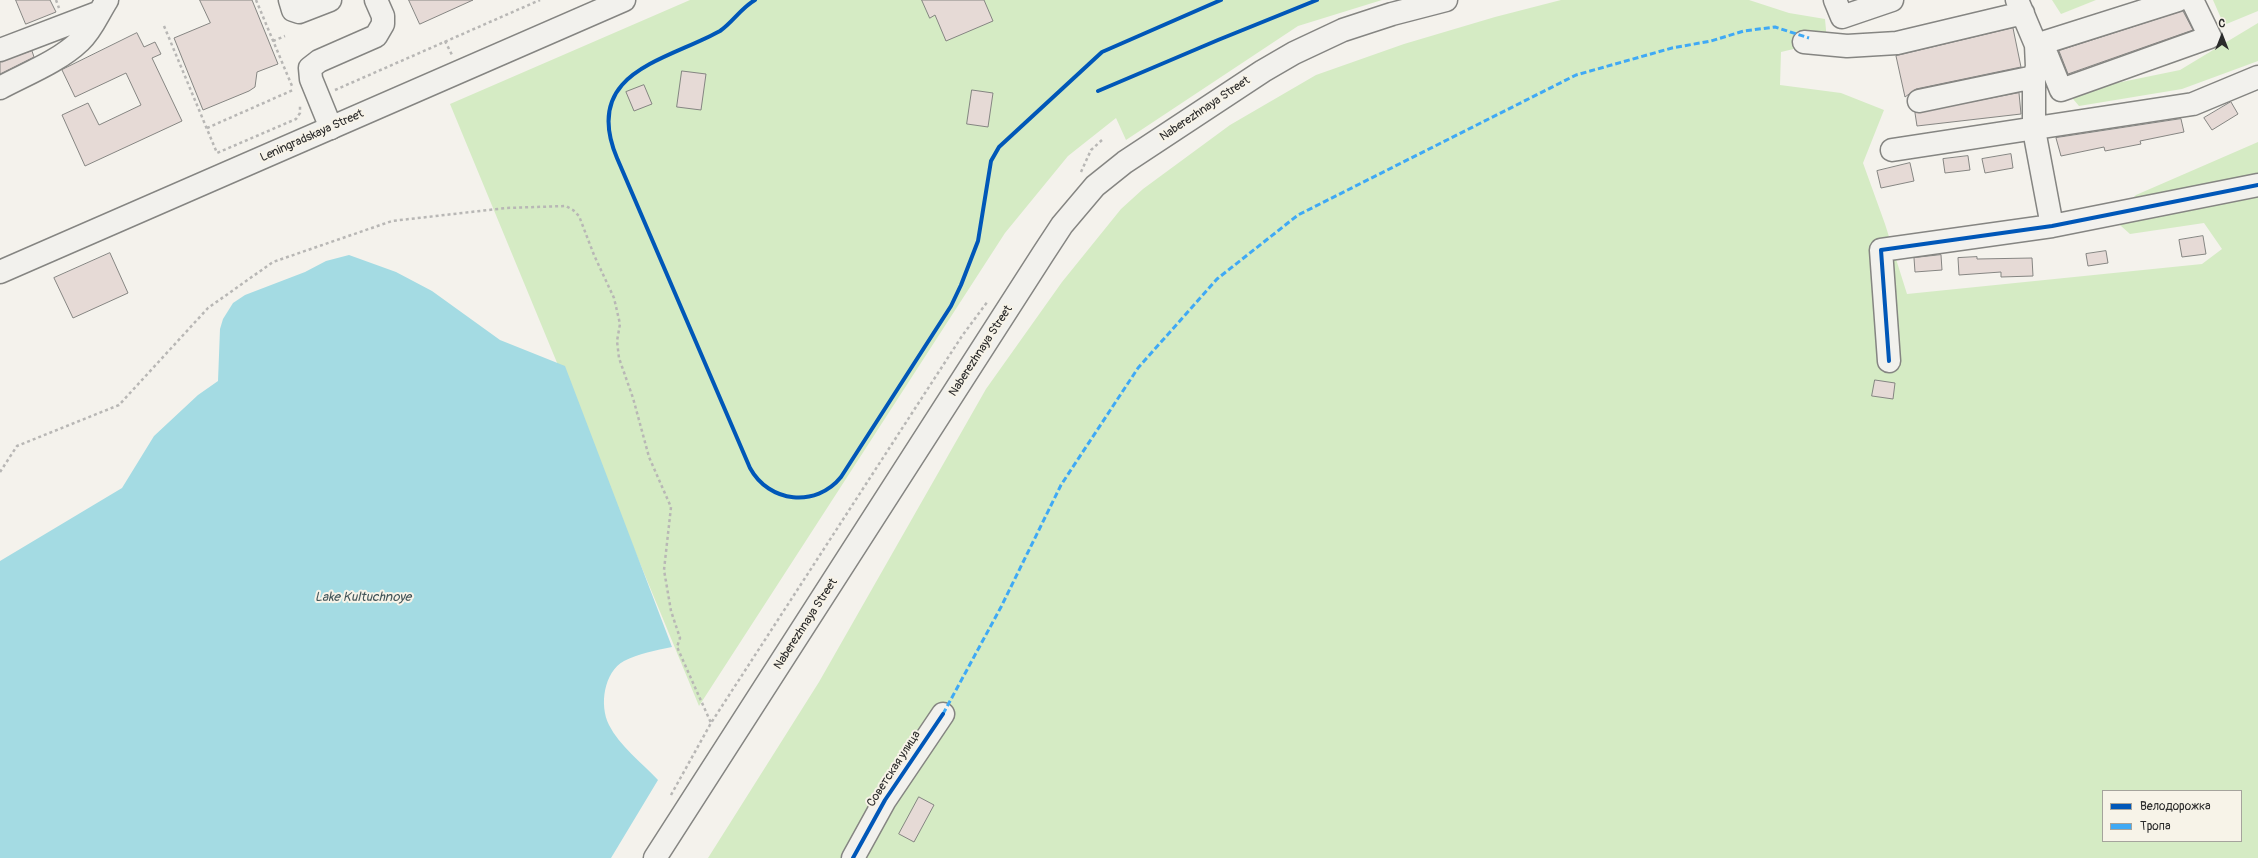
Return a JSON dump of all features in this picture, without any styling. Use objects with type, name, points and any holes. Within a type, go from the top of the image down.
[{"type":"main road","points":[[290,0],[293,10],[299,12],[330,0]]},
{"type":"main road","points":[[331,128],[311,79],[310,68],[319,61],[376,36],[383,24],[383,16],[376,0]]},
{"type":"main road","name":"Leningradskaya Street","points":[[0,272],[624,0]]},
{"type":"main road","name":"Naberezhnaya Street","points":[[655,858],[1043,254],[1083,198],[1125,162],[1250,79],[1294,53],[1343,30],[1392,14],[1446,0]]},
{"type":"main road","points":[[1834,0],[1842,17],[1892,0]]},
{"type":"main road","points":[[2039,44],[2178,0]]},
{"type":"main road","points":[[1804,42],[1847,46],[1896,43],[2020,6],[2061,90],[2210,37],[2192,0]]},
{"type":"main road","points":[[4,44],[103,6]]},
{"type":"main road","points":[[0,88],[67,51],[80,41],[93,25],[103,6]]},
{"type":"main road","points":[[2039,44],[2037,67],[2034,77],[2034,130],[2052,226]]},
{"type":"main road","points":[[1919,101],[2034,77]]},
{"type":"main road","points":[[1892,150],[2034,130],[2193,104],[2258,77]]},
{"type":"main road","points":[[1889,361],[1881,250],[2052,226],[2258,185]]},
{"type":"main road","name":"Советская улица","points":[[853,858],[885,800],[943,714]]},
{"type":"path","points":[[207,128],[293,90],[256,0]]},
{"type":"path","points":[[164,26],[217,153],[296,118],[300,112],[300,105],[540,0]]},
{"type":"path","points":[[273,42],[285,36]]},
{"type":"path","points":[[445,42],[453,58]]},
{"type":"path","points":[[1080,175],[1091,150],[1102,140]]},
{"type":"path","points":[[0,472],[17,446],[119,405],[208,308],[273,262],[392,221],[506,208],[566,206],[579,216],[594,255],[614,298],[620,324],[617,341],[619,358],[633,398],[649,457],[671,507],[664,570],[670,611],[680,638],[677,647],[711,723]]},
{"type":"path","points":[[670,797],[711,723],[962,336],[989,300]]},
{"type":"green space","points":[[690,0],[1382,0],[1298,26],[1126,140],[1116,118],[1068,156],[1005,233],[699,706],[450,104]]},
{"type":"green space","points":[[1561,0],[1749,0],[1789,13],[1825,19],[1827,41],[1781,52],[1780,85],[1841,93],[1884,110],[1863,163],[1885,224],[1907,294],[2202,264],[2222,249],[2204,223],[2130,234],[2112,218],[2136,195],[2258,142],[2258,858],[708,858],[819,682],[986,389],[1062,282],[1121,209],[1143,189],[1230,125],[1316,75],[1404,44],[1495,17]]},
{"type":"green space","points":[[2052,0],[2096,0],[2061,14]]},
{"type":"green space","points":[[2213,0],[2258,0],[2258,11],[2224,25]]},
{"type":"green space","points":[[2258,23],[2258,61],[2182,89],[2079,106],[2068,93],[2180,70]]},
{"type":"water","name":"Lake Kultuchnoye","points":[[349,255],[396,272],[432,291],[500,340],[565,366],[672,647],[635,656],[617,666],[608,681],[604,699],[606,717],[613,732],[625,747],[658,780],[611,858],[0,858],[0,561],[122,488],[154,436],[198,395],[218,381],[220,329],[223,319],[233,303],[245,295],[305,272],[326,261]]},
{"type":"building","points":[[16,0],[50,0],[56,12],[26,24]]},
{"type":"building","points":[[200,0],[252,0],[278,64],[257,72],[255,87],[249,91],[203,110],[174,38],[210,23]]},
{"type":"building","points":[[409,0],[473,0],[420,24]]},
{"type":"building","points":[[922,0],[984,0],[993,21],[946,41],[935,15],[930,18]]},
{"type":"building","points":[[2183,11],[2193,30],[2068,74],[2059,51]]},
{"type":"building","points":[[2013,28],[2021,67],[1916,89],[1905,97],[1896,56]]},
{"type":"building","points":[[137,33],[144,47],[155,42],[161,54],[152,58],[182,121],[85,166],[62,115],[88,103],[99,125],[141,105],[126,73],[75,97],[62,70]]},
{"type":"building","points":[[32,51],[34,57],[0,74],[0,62]]},
{"type":"building","points":[[682,71],[706,74],[701,110],[677,107]]},
{"type":"building","points":[[644,85],[652,104],[634,111],[626,92]]},
{"type":"building","points":[[972,90],[993,93],[988,127],[967,124]]},
{"type":"building","points":[[2019,93],[2021,114],[1917,126],[1915,113]]},
{"type":"building","points":[[2231,102],[2238,114],[2212,130],[2204,118]]},
{"type":"building","points":[[2181,119],[2184,132],[2140,141],[2141,144],[2105,151],[2104,147],[2061,156],[2056,138]]},
{"type":"building","points":[[2011,154],[2013,168],[1985,173],[1982,159]]},
{"type":"building","points":[[1968,156],[1970,170],[1945,173],[1943,159]]},
{"type":"building","points":[[1910,163],[1914,181],[1881,188],[1877,171]]},
{"type":"building","points":[[2203,236],[2206,254],[2182,257],[2179,240]]},
{"type":"building","points":[[2106,251],[2108,263],[2088,266],[2086,254]]},
{"type":"building","points":[[110,253],[128,293],[73,318],[54,278]]},
{"type":"building","points":[[1941,255],[1942,270],[1915,272],[1914,258]]},
{"type":"building","points":[[1977,257],[1977,259],[2032,258],[2033,276],[2001,277],[2001,272],[1959,275],[1958,258]]},
{"type":"building","points":[[1875,380],[1895,383],[1893,399],[1872,396]]},
{"type":"building","points":[[919,797],[934,805],[914,842],[899,834]]},
{"type":"marked path","points":[[943,714],[1001,607],[1061,485],[1138,368],[1217,279],[1298,215],[1576,75],[1672,48],[1711,41],[1744,31],[1775,27],[1809,38]]},
{"type":"cycle path","points":[[755,0],[745,7],[720,31],[654,62],[635,74],[620,88],[610,106],[609,129],[617,158],[750,468],[758,480],[769,489],[793,497],[806,497],[819,494],[831,487],[841,477],[951,306],[978,241],[991,161],[999,147],[1102,52],[1221,0]]},
{"type":"cycle path","points":[[1098,91],[1317,0]]},
{"type":"cycle path","points":[[1889,361],[1881,250],[2052,226],[2258,185]]},
{"type":"cycle path","points":[[853,858],[885,800],[943,714]]}]
